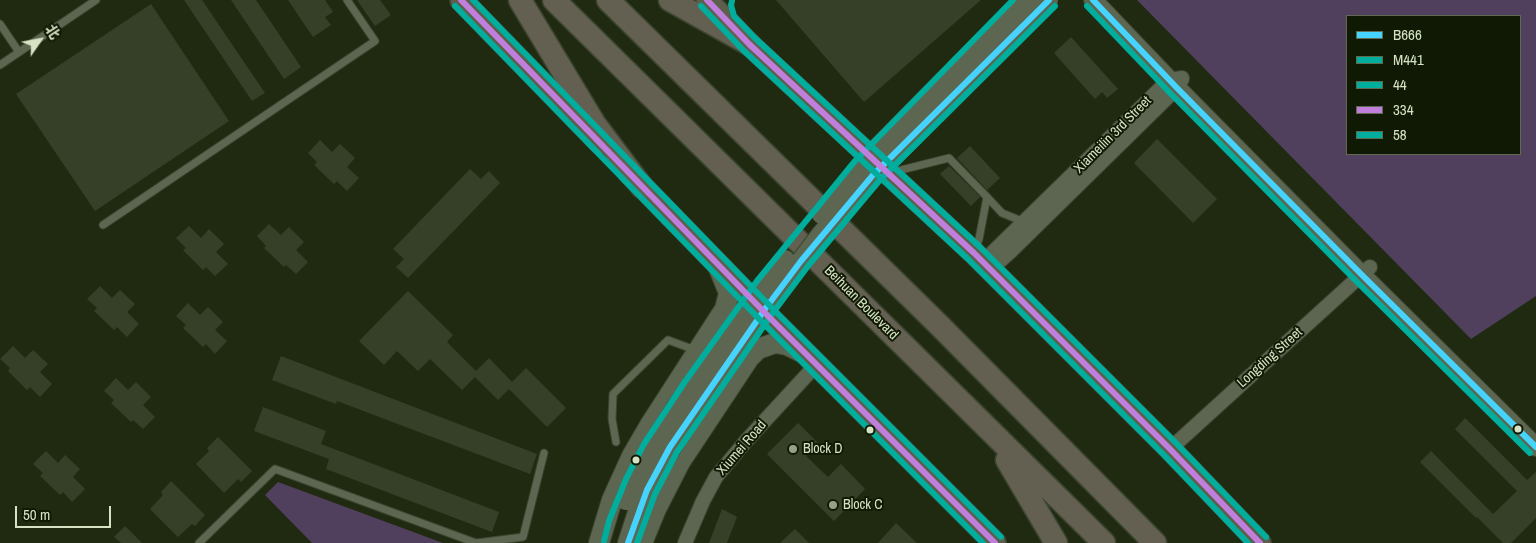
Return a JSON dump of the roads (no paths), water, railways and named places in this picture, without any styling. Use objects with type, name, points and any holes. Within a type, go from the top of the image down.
[{"type":"highway","points":[[520,0],[594,123],[642,187]]},
{"type":"highway","name":"Beihuan Boulevard","points":[[554,0],[845,286],[993,436],[1104,543]]},
{"type":"highway","points":[[608,0],[932,318],[1154,542]]},
{"type":"highway","points":[[670,0],[749,44]]},
{"type":"highway","points":[[993,436],[1056,543]]},
{"type":"main road","points":[[461,0],[642,187],[995,543]]},
{"type":"main road","points":[[706,0],[724,10],[749,44],[981,260],[1170,449],[1260,543]]},
{"type":"main road","points":[[628,543],[633,503],[642,465],[672,416],[750,305],[779,266],[866,160],[1025,0]]},
{"type":"main road","points":[[612,543],[633,503],[654,476],[679,434],[771,301],[822,234],[888,159],[1048,0]]},
{"type":"main road","points":[[599,543],[612,500],[632,456],[650,424],[726,309],[729,293],[714,260]]},
{"type":"main road","points":[[710,333],[719,329],[735,331],[741,336],[747,347],[749,358]]},
{"type":"main road","points":[[642,543],[656,509],[680,462],[749,358],[758,349],[775,343],[793,347],[813,360]]},
{"type":"street","points":[[1093,0],[1366,271],[1536,447]]},
{"type":"street","points":[[1106,0],[1176,82]]},
{"type":"street","name":"Xiameilin 3rd Street","points":[[981,260],[993,252],[1176,82]]},
{"type":"street","name":"Xiameilin 3rd Street","points":[[981,260],[1001,260],[1176,82]]},
{"type":"street","points":[[1366,271],[1536,433]]},
{"type":"street","name":"Longding Street","points":[[1170,449],[1366,271]]},
{"type":"street","name":"Xiumei Road","points":[[685,543],[704,501],[721,471],[813,360]]},
{"type":"lane","points":[[0,65],[96,0]]},
{"type":"lane","points":[[103,225],[375,41],[347,0]]},
{"type":"lane","points":[[0,24],[19,52]]},
{"type":"lane","points":[[891,176],[901,170],[950,158],[1002,213],[1024,222]]},
{"type":"lane","points":[[981,260],[979,239],[987,197]]},
{"type":"lane","points":[[616,442],[612,419],[614,394],[668,340],[698,351]]},
{"type":"lane","points":[[199,543],[274,469],[476,543],[523,537],[544,453]]},
{"type":"place","name":"Block D","points":[[793,449]]},
{"type":"place","name":"Block C","points":[[833,505]]}]
